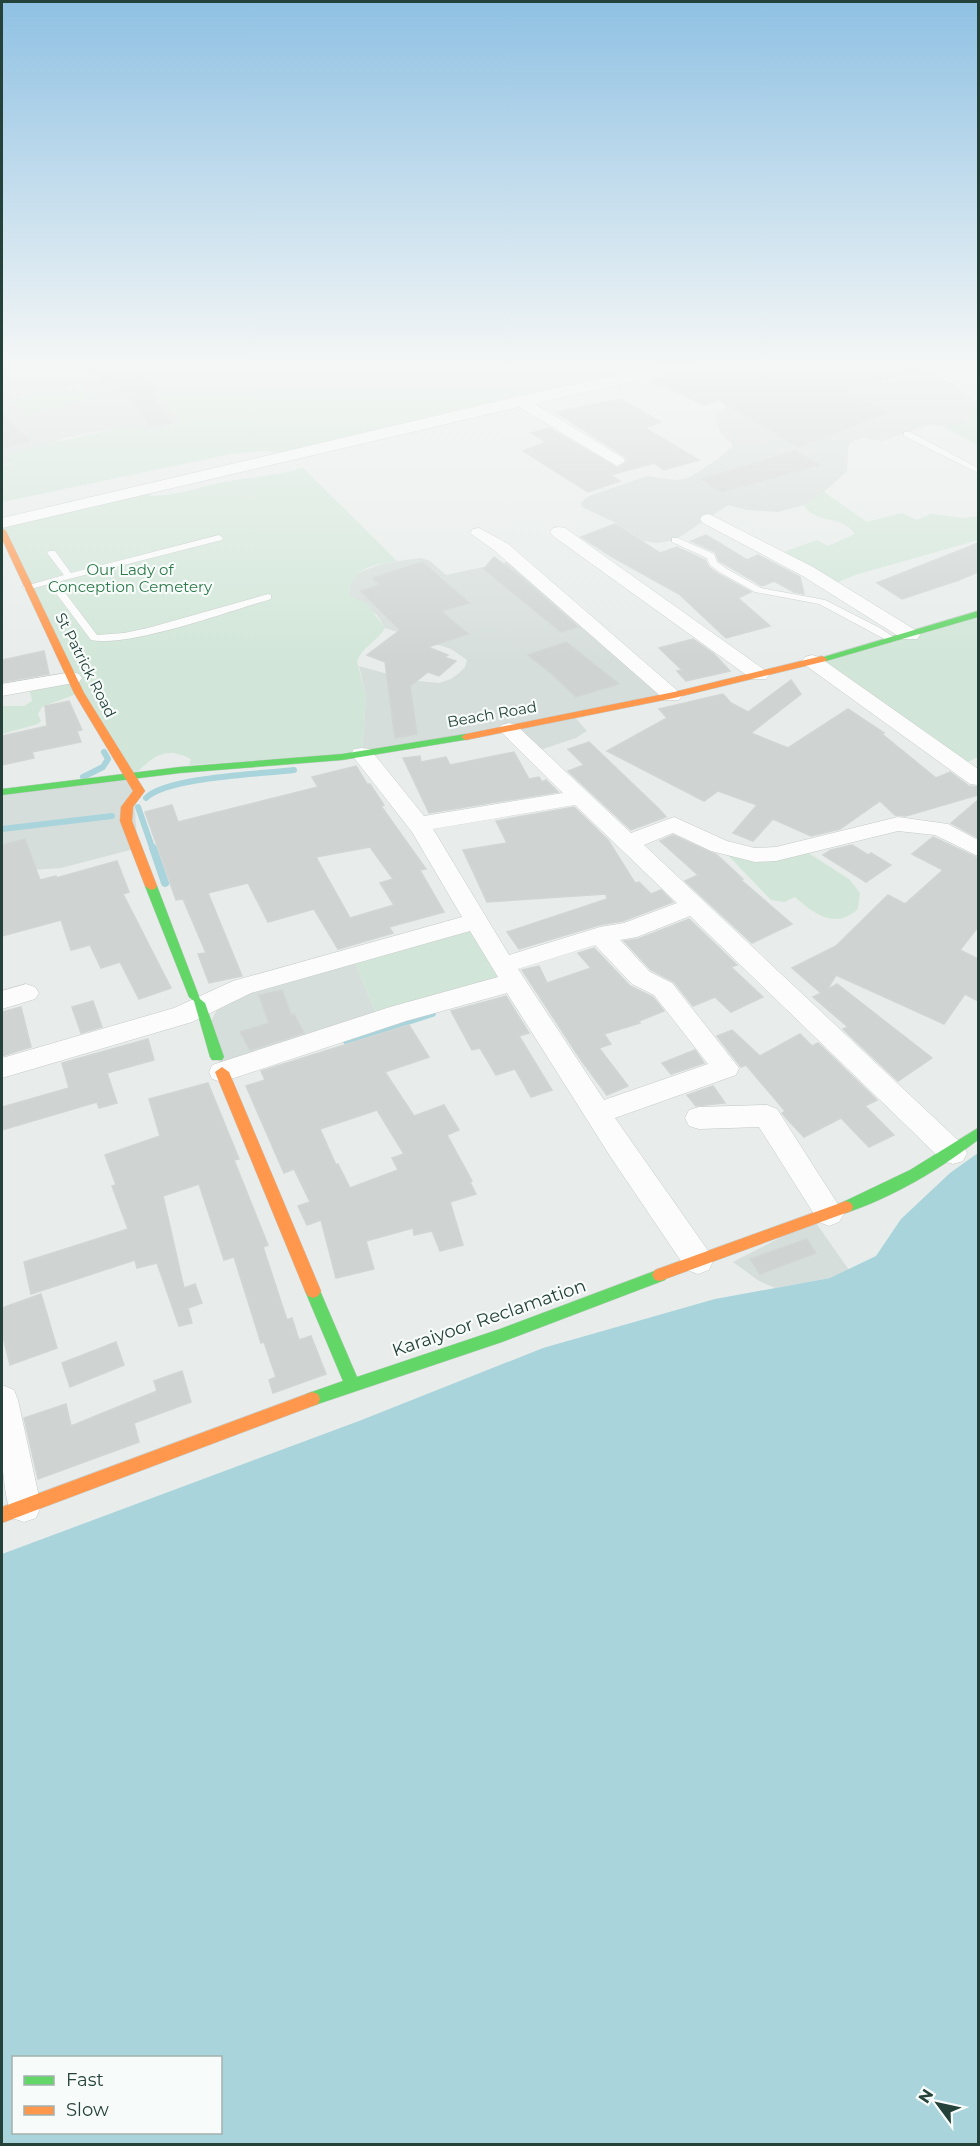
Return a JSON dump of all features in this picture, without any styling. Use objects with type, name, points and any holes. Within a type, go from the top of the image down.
[{"type":"main road","name":"St Patrick Road","points":[[2,531],[72,678],[132,777]]},
{"type":"main road","name":"Beach Road","points":[[2,792],[178,771],[362,754],[509,729],[672,696],[759,675],[901,638],[978,614]]},
{"type":"main road","points":[[132,777],[139,791],[127,807],[126,820],[198,1002],[219,1064],[352,1384]]},
{"type":"main road","name":"Karaiyoor Reclamation","points":[[13,1510],[352,1384],[502,1335],[722,1251],[830,1214],[888,1189],[953,1153],[978,1133]]},
{"type":"street","points":[[2,524],[258,463]]},
{"type":"street","points":[[709,519],[807,571],[901,638]]},
{"type":"street","points":[[559,532],[759,675]]},
{"type":"street","points":[[479,533],[501,547],[672,696]]},
{"type":"street","points":[[812,661],[978,779]]},
{"type":"street","points":[[2,690],[72,678]]},
{"type":"street","points":[[509,729],[953,1153]]},
{"type":"street","points":[[362,754],[418,824],[508,974],[698,1261]]},
{"type":"street","points":[[418,824],[582,797]]},
{"type":"street","points":[[627,843],[674,824],[719,846],[755,855],[776,854],[898,824],[940,829],[978,849]]},
{"type":"street","points":[[219,1064],[399,1014],[508,974],[600,935],[628,931],[693,906]]},
{"type":"street","points":[[2,1068],[183,1015],[198,1002],[242,987],[476,921]]},
{"type":"street","points":[[598,1113],[726,1068],[663,989],[641,978],[600,935]]},
{"type":"street","points":[[2,1000],[26,993]]},
{"type":"street","points":[[699,1118],[768,1116],[830,1214]]},
{"type":"street","points":[[2,1400],[13,1510]]},
{"type":"lane","points":[[963,463],[978,471]]},
{"type":"lane","points":[[27,587],[219,538]]},
{"type":"lane","points":[[675,540],[711,556],[713,563],[724,571],[758,590],[822,602],[877,630],[901,638]]},
{"type":"lane","points":[[52,553],[69,576]]},
{"type":"lane","points":[[51,581],[94,638],[99,641],[127,636],[268,597]]},
{"type":"shaded area","points":[[712,463],[847,463],[847,471],[824,492],[804,505],[778,512],[747,510],[728,505],[675,540],[658,543],[643,541],[614,522],[582,507],[581,502],[589,496],[647,476],[677,480],[688,478]]},
{"type":"shaded area","points":[[421,558],[430,561],[446,575],[516,560],[672,696],[574,716],[587,731],[576,738],[534,752],[509,729],[362,754],[366,697],[359,666],[409,680],[439,683],[451,679],[465,667],[467,660],[451,649],[385,628],[377,615],[349,595],[354,576],[362,571],[385,563]]},
{"type":"shaded area","points":[[132,777],[138,848],[61,868],[2,872],[2,792]]},
{"type":"shaded area","points":[[352,955],[379,1021],[222,1072],[208,1027],[225,994]]},
{"type":"shaded area","points":[[814,1220],[849,1270],[830,1278],[775,1288],[759,1281],[733,1262]]},
{"type":"green space","points":[[187,463],[2,502],[2,466],[11,464]]},
{"type":"green space","name":"Our Lady of Conception Cemetery","points":[[303,468],[397,561],[365,569],[354,578],[350,586],[349,595],[367,604],[385,628],[379,637],[363,651],[357,661],[366,697],[362,754],[189,765],[191,759],[173,753],[152,759],[132,777],[79,693],[42,707],[38,714],[41,721],[38,724],[2,734],[2,706],[24,706],[32,701],[29,686],[71,678],[2,531],[2,523],[145,488],[151,496],[170,495],[224,482],[274,475]]},
{"type":"green space","points":[[824,492],[867,522],[902,513],[917,520],[931,514],[964,518],[978,516],[978,540],[855,575],[831,585],[778,554],[817,540],[828,546],[855,534],[843,524],[815,515],[804,505]]},
{"type":"green space","points":[[978,614],[978,757],[966,763],[812,661],[900,638]]},
{"type":"green space","points":[[719,846],[755,855],[799,847],[849,879],[860,893],[858,909],[849,915],[833,919],[817,914],[795,897],[785,902],[771,900]]},
{"type":"green space","points":[[472,924],[513,982],[379,1021],[352,955]]},
{"type":"water","points":[[978,1153],[978,2144],[2,2144],[2,1554],[359,1421],[543,1348],[715,1299],[830,1278],[876,1256],[901,1219],[950,1173]]},
{"type":"building","points":[[542,463],[610,463],[618,468],[624,463],[653,463],[611,475],[620,481],[588,492]]},
{"type":"building","points":[[654,463],[688,463],[664,470]]},
{"type":"building","points":[[754,463],[819,465],[721,492],[701,479]]},
{"type":"building","points":[[615,524],[660,553],[677,547],[705,560],[709,567],[720,575],[751,592],[738,598],[770,626],[726,638],[679,594],[581,537]]},
{"type":"building","points":[[706,535],[747,560],[758,555],[800,577],[804,594],[794,592],[774,581],[762,586],[719,561],[715,552],[691,541]]},
{"type":"building","points":[[978,543],[978,572],[959,580],[902,599],[877,583]]},
{"type":"building","points":[[494,557],[578,627],[561,632],[484,569]]},
{"type":"building","points":[[422,562],[469,603],[441,611],[468,634],[428,647],[456,661],[439,676],[428,672],[410,686],[417,734],[395,738],[385,662],[367,655],[400,630],[361,591],[380,585],[373,578]]},
{"type":"building","points":[[693,639],[714,654],[730,671],[686,681],[677,671],[682,670],[659,648]]},
{"type":"building","points":[[566,642],[619,684],[576,697],[528,655]]},
{"type":"building","points":[[44,651],[49,674],[2,682],[2,660]]},
{"type":"building","points":[[791,680],[801,694],[751,733],[788,748],[848,709],[884,733],[882,734],[936,778],[950,772],[969,786],[978,787],[978,795],[906,816],[895,815],[880,801],[840,829],[811,836],[773,819],[753,841],[733,833],[757,805],[718,791],[704,801],[607,751],[667,718],[659,709],[723,694],[731,703],[748,712]]},
{"type":"building","points":[[69,701],[82,730],[77,731],[81,742],[32,752],[34,758],[2,765],[2,736],[47,726],[45,706]]},
{"type":"building","points":[[589,742],[666,817],[631,830],[568,771],[584,765],[568,749]]},
{"type":"building","points":[[514,752],[529,779],[539,777],[542,782],[546,780],[558,792],[429,813],[403,758],[420,756],[421,762],[446,757],[450,765]]},
{"type":"building","points":[[356,766],[384,805],[381,806],[426,869],[420,870],[444,912],[389,927],[393,933],[338,949],[314,909],[268,922],[248,883],[208,893],[242,976],[209,983],[198,954],[206,953],[183,899],[176,900],[145,812],[172,805],[178,822],[318,787],[312,777]],"holes":[[[370,847],[393,879],[380,883],[394,905],[350,918],[316,857]]]},
{"type":"building","points":[[978,800],[978,838],[951,823]]},
{"type":"building","points":[[574,807],[608,840],[635,883],[639,882],[651,894],[661,890],[673,902],[623,921],[599,925],[519,949],[507,932],[607,899],[606,894],[487,902],[463,850],[507,843],[496,821]]},
{"type":"building","points":[[673,835],[717,855],[743,879],[741,880],[792,924],[752,943],[685,881],[698,875],[660,841]]},
{"type":"building","points":[[933,837],[978,858],[978,927],[960,950],[978,959],[978,1001],[965,994],[944,1024],[836,975],[827,990],[837,984],[932,1058],[898,1081],[843,1029],[848,1027],[813,997],[821,993],[792,968],[836,946],[888,895],[905,904],[943,870],[912,854]]},
{"type":"building","points":[[25,839],[40,880],[56,876],[56,878],[117,861],[129,892],[123,894],[171,988],[139,999],[120,962],[101,968],[90,945],[71,950],[61,920],[2,936],[2,845]]},
{"type":"building","points":[[852,845],[891,865],[866,882],[823,855],[831,850]]},
{"type":"building","points":[[689,919],[737,965],[731,967],[763,997],[731,1012],[715,997],[693,1006],[674,982],[651,970],[624,941],[638,939]]},
{"type":"building","points":[[594,948],[630,986],[653,997],[664,1011],[639,1021],[640,1023],[604,1034],[611,1044],[599,1048],[628,1086],[607,1095],[581,1060],[522,970],[539,966],[547,983],[591,968],[578,953]]},
{"type":"building","points":[[282,990],[291,1015],[294,1014],[304,1033],[250,1050],[240,1032],[269,1023],[259,995]]},
{"type":"building","points":[[506,996],[529,1033],[519,1036],[552,1090],[531,1097],[515,1069],[496,1075],[480,1048],[472,1050],[451,1011]]},
{"type":"building","points":[[93,1001],[102,1027],[81,1033],[72,1007]]},
{"type":"building","points":[[21,1007],[31,1047],[2,1056],[2,1012]]},
{"type":"building","points":[[409,1025],[429,1057],[385,1072],[414,1116],[444,1105],[459,1130],[447,1135],[472,1181],[470,1182],[476,1194],[450,1202],[463,1245],[440,1251],[432,1231],[414,1235],[413,1228],[366,1241],[374,1269],[336,1278],[321,1220],[307,1225],[298,1206],[310,1202],[294,1169],[284,1173],[246,1086],[265,1080],[261,1071]],"holes":[[[377,1110],[404,1154],[392,1158],[398,1170],[350,1188],[338,1164],[336,1165],[320,1129]]]},
{"type":"building","points":[[732,1030],[760,1056],[800,1034],[812,1046],[818,1043],[877,1100],[865,1106],[894,1135],[869,1147],[841,1118],[804,1137],[786,1118],[782,1113],[785,1111],[746,1065],[741,1067],[717,1036]]},
{"type":"building","points":[[148,1039],[154,1060],[107,1073],[117,1103],[99,1108],[97,1102],[2,1130],[2,1107],[69,1088],[62,1063]]},
{"type":"building","points":[[695,1050],[704,1063],[671,1074],[662,1063]]},
{"type":"building","points":[[208,1083],[239,1159],[234,1160],[268,1245],[263,1247],[287,1320],[292,1318],[299,1340],[311,1336],[326,1374],[273,1393],[269,1380],[276,1377],[264,1342],[261,1343],[234,1257],[224,1260],[199,1184],[163,1196],[184,1288],[195,1284],[202,1303],[188,1308],[192,1323],[179,1326],[157,1263],[137,1268],[135,1260],[31,1294],[24,1262],[128,1229],[112,1186],[116,1185],[105,1155],[160,1136],[149,1099]]},
{"type":"building","points":[[713,1086],[725,1103],[696,1106],[687,1095]]},
{"type":"building","points":[[807,1239],[816,1253],[760,1274],[750,1259]]},
{"type":"building","points":[[41,1294],[57,1348],[10,1365],[2,1333],[2,1308]]},
{"type":"building","points":[[116,1342],[124,1365],[70,1387],[62,1363]]},
{"type":"building","points":[[182,1371],[191,1402],[134,1423],[139,1442],[38,1479],[24,1418],[66,1404],[71,1426],[157,1391],[154,1381]]},
{"type":"waterway","points":[[83,777],[103,767],[108,759],[104,752]]},
{"type":"waterway","points":[[146,798],[173,785],[194,781],[294,770]]},
{"type":"waterway","points":[[138,807],[153,850]]},
{"type":"waterway","points":[[2,829],[112,816]]},
{"type":"waterway","points":[[153,848],[165,883]]},
{"type":"waterway","points":[[347,1041],[432,1013]]},
{"type":"traffic: fast","points":[[822,659],[978,614]]},
{"type":"traffic: fast","points":[[2,792],[180,770],[342,757],[466,737]]},
{"type":"traffic: fast","points":[[151,886],[195,997]]},
{"type":"traffic: fast","points":[[199,1003],[217,1057]]},
{"type":"traffic: fast","points":[[846,1207],[915,1174],[963,1145],[978,1133]]},
{"type":"traffic: fast","points":[[312,1399],[502,1335],[660,1275]]},
{"type":"traffic: fast","points":[[313,1291],[352,1384]]},
{"type":"traffic: slow","points":[[2,531],[79,693],[139,791],[127,807],[126,821],[151,886]]},
{"type":"traffic: slow","points":[[466,737],[674,695],[822,659]]},
{"type":"traffic: slow","points":[[222,1072],[313,1291]]},
{"type":"traffic: slow","points":[[660,1275],[846,1207]]},
{"type":"traffic: slow","points":[[2,1515],[312,1399]]}]
